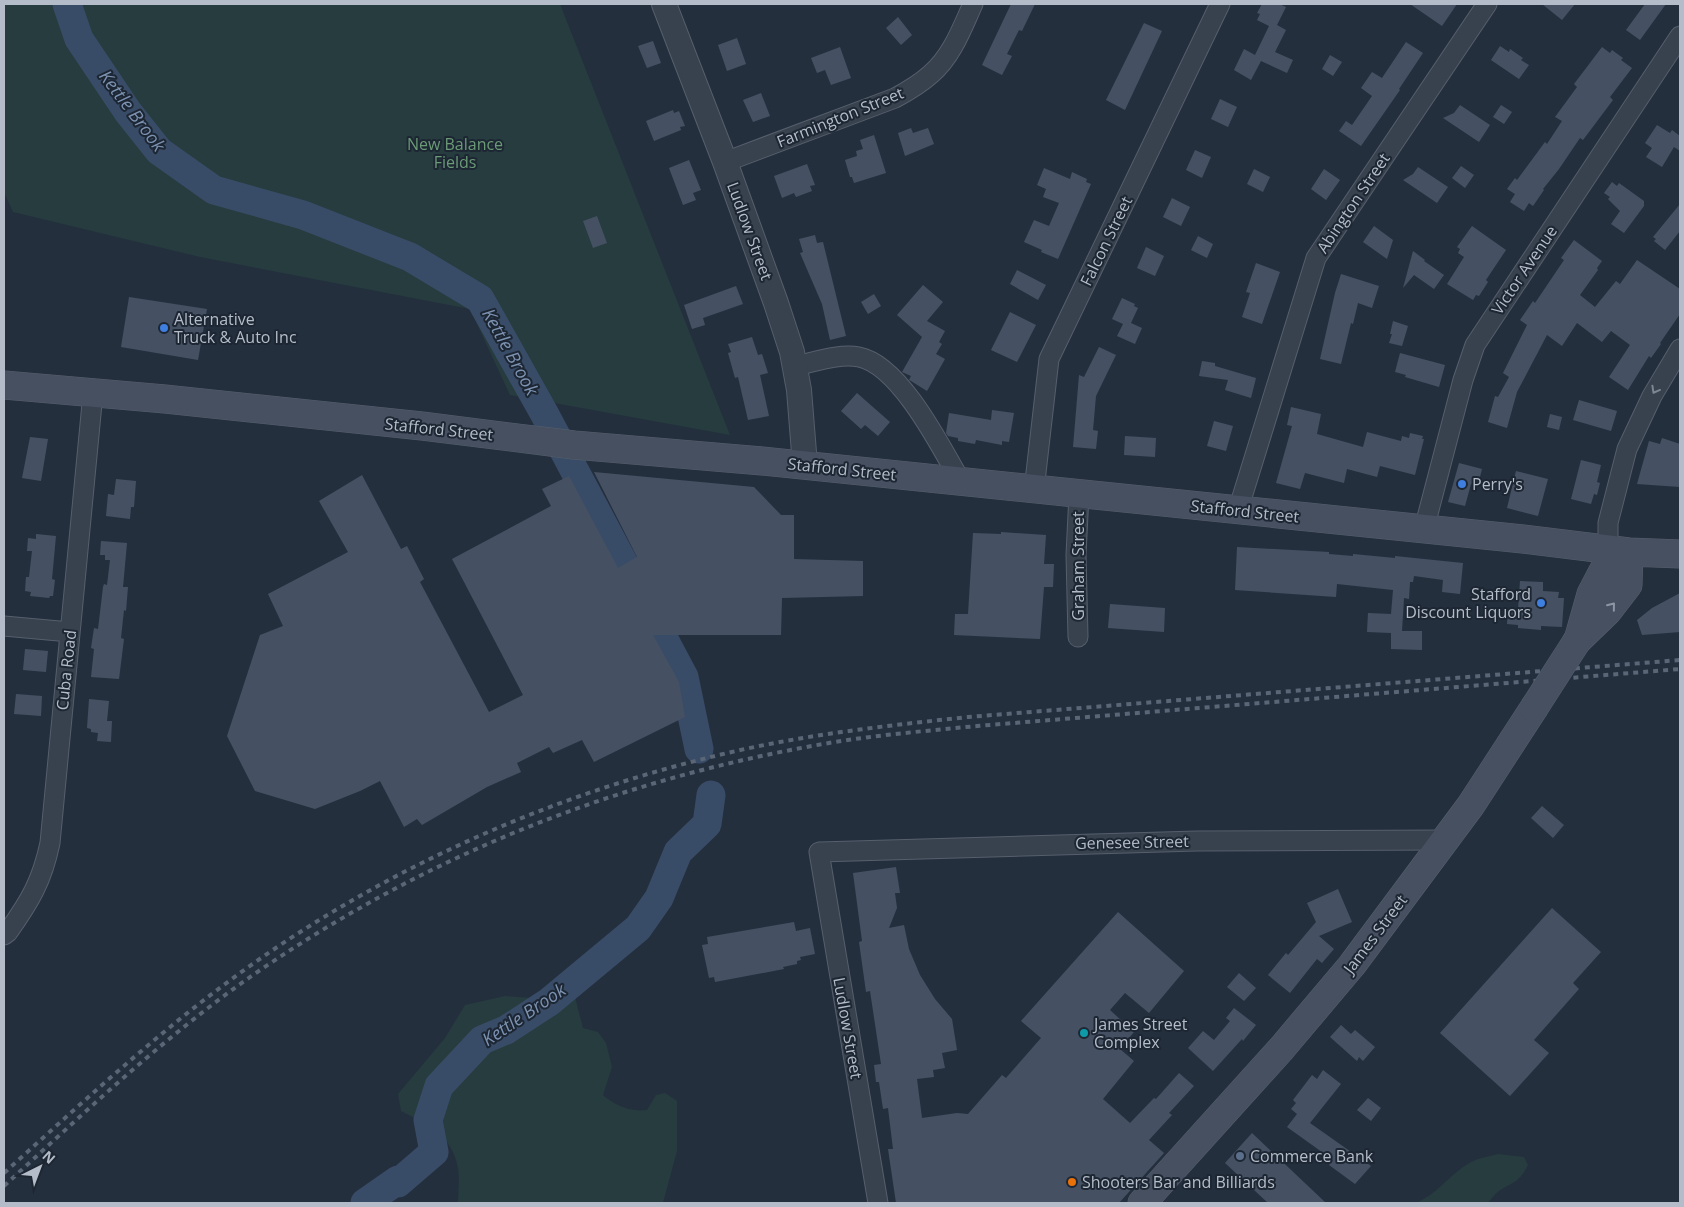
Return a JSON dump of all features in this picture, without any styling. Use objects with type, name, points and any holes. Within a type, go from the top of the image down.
[{"type":"main road","name":"Stafford Street","points":[[4,385],[422,426],[561,443],[805,465],[1618,550],[1680,554]]},
{"type":"main road","name":"James Street","points":[[1142,1203],[1282,1048],[1352,965],[1446,840],[1471,805],[1577,641],[1608,611],[1628,585],[1618,550]]},
{"type":"street","name":"Ludlow Street","points":[[664,4],[725,162],[776,303],[795,366],[799,390],[805,465]]},
{"type":"street","name":"Farmington Street","points":[[725,162],[895,98],[921,83],[937,68],[954,45],[973,4]]},
{"type":"street","name":"Falcon Street","points":[[1034,490],[1049,360],[1220,4]]},
{"type":"street","name":"Abington Street","points":[[1238,510],[1316,258],[1488,4]]},
{"type":"street","name":"Victor Avenue","points":[[1424,529],[1463,380],[1475,345],[1680,36]]},
{"type":"street","points":[[1618,550],[1608,524],[1627,449],[1652,396],[1680,349]]},
{"type":"street","points":[[795,366],[843,356],[860,357],[876,365],[900,385],[926,421],[961,482]]},
{"type":"street","name":"Cuba Road","points":[[4,935],[8,932],[37,888],[50,843],[92,393]]},
{"type":"street","name":"Graham Street","points":[[1078,637],[1076,555],[1079,494]]},
{"type":"street","points":[[4,626],[70,632]]},
{"type":"street","name":"Genesee Street","points":[[819,852],[1196,841],[1446,840]]},
{"type":"street","name":"Ludlow Street","points":[[819,852],[878,1203]]},
{"type":"green space","name":"New Balance Fields","points":[[4,4],[560,4],[730,435],[510,395],[470,309],[200,257],[13,212],[4,192]]},
{"type":"green space","points":[[552,991],[575,997],[583,1028],[598,1032],[606,1043],[612,1067],[603,1095],[618,1105],[635,1110],[647,1110],[656,1095],[665,1093],[677,1101],[677,1151],[663,1203],[458,1203],[458,1168],[450,1147],[429,1126],[401,1111],[398,1094],[445,1038],[465,1005],[505,996],[533,998]]},
{"type":"green space","points":[[1498,1154],[1524,1157],[1528,1165],[1519,1179],[1499,1191],[1488,1203],[1416,1203],[1425,1199],[1470,1163]]},
{"type":"building","points":[[1011,4],[1035,4],[1022,31],[1019,30],[1007,54],[1012,56],[1002,75],[982,65]]},
{"type":"building","points":[[1262,4],[1279,4],[1286,7],[1277,25],[1286,30],[1275,52],[1293,60],[1287,73],[1261,61],[1251,80],[1234,70],[1244,49],[1255,55],[1269,26],[1257,20],[1260,14],[1257,13]]},
{"type":"building","points":[[1410,4],[1457,4],[1442,26]]},
{"type":"building","points":[[1542,4],[1575,4],[1562,20]]},
{"type":"building","points":[[1645,4],[1666,4],[1640,40],[1626,30]]},
{"type":"building","points":[[898,17],[912,35],[901,45],[886,28]]},
{"type":"building","points":[[1144,23],[1162,31],[1125,110],[1106,100]]},
{"type":"building","points":[[737,38],[746,64],[727,71],[718,45]]},
{"type":"building","points":[[653,41],[661,63],[647,68],[638,46]]},
{"type":"building","points":[[1406,42],[1423,53],[1361,146],[1339,131],[1346,121],[1352,125],[1372,96],[1361,88],[1372,72],[1382,78]]},
{"type":"building","points":[[1500,46],[1509,52],[1510,49],[1529,65],[1519,79],[1491,60]]},
{"type":"building","points":[[840,47],[851,78],[831,85],[825,70],[817,73],[811,58]]},
{"type":"building","points":[[1602,47],[1610,53],[1612,50],[1632,68],[1610,97],[1613,100],[1583,140],[1580,138],[1533,206],[1529,203],[1524,211],[1510,202],[1515,194],[1507,189],[1515,178],[1517,180],[1545,142],[1547,144],[1562,121],[1555,117],[1577,87],[1574,84]]},
{"type":"building","points":[[1330,55],[1342,62],[1333,76],[1322,69]]},
{"type":"building","points":[[761,93],[770,116],[753,122],[743,100]]},
{"type":"building","points":[[1220,99],[1237,107],[1228,127],[1211,119]]},
{"type":"building","points":[[1460,105],[1490,125],[1479,142],[1443,118],[1454,113]]},
{"type":"building","points":[[1501,105],[1512,112],[1504,124],[1493,117]]},
{"type":"building","points":[[673,110],[674,113],[679,111],[685,126],[680,127],[681,130],[654,141],[646,121]]},
{"type":"building","points":[[1657,125],[1670,133],[1672,130],[1680,136],[1680,151],[1674,147],[1662,167],[1646,157],[1652,148],[1645,143]]},
{"type":"building","points":[[911,128],[913,133],[928,128],[934,144],[905,156],[898,133]]},
{"type":"building","points":[[874,135],[886,173],[854,183],[852,177],[850,177],[845,160],[857,156],[856,151],[863,149],[860,140]]},
{"type":"building","points":[[1195,150],[1211,157],[1202,178],[1186,170]]},
{"type":"building","points":[[689,160],[701,190],[693,193],[696,200],[683,205],[669,168]]},
{"type":"building","points":[[807,164],[815,185],[810,186],[812,191],[796,197],[794,193],[782,198],[774,176]]},
{"type":"building","points":[[1461,166],[1474,175],[1465,188],[1452,178]]},
{"type":"building","points":[[1418,167],[1448,187],[1437,203],[1403,180],[1413,174]]},
{"type":"building","points":[[1044,168],[1070,179],[1072,172],[1087,179],[1086,182],[1091,184],[1058,259],[1024,242],[1034,220],[1049,226],[1059,203],[1043,197],[1046,189],[1037,185]]},
{"type":"building","points":[[1254,169],[1270,177],[1263,192],[1247,184]]},
{"type":"building","points":[[1324,169],[1340,180],[1326,200],[1311,189]]},
{"type":"building","points":[[1612,182],[1617,186],[1619,183],[1644,201],[1644,206],[1624,233],[1611,224],[1620,211],[1608,199],[1610,197],[1604,193]]},
{"type":"building","points":[[1172,198],[1190,207],[1181,226],[1163,217]]},
{"type":"building","points":[[1680,204],[1680,231],[1665,250],[1654,241],[1656,239],[1653,237]]},
{"type":"building","points":[[597,216],[607,243],[593,248],[583,221]]},
{"type":"building","points":[[1374,226],[1393,240],[1387,259],[1363,242]]},
{"type":"building","points":[[1472,226],[1506,250],[1486,280],[1488,282],[1479,296],[1476,295],[1473,300],[1447,284],[1464,257],[1458,253],[1460,249],[1457,247]]},
{"type":"building","points":[[815,235],[817,243],[823,242],[846,336],[830,340],[822,304],[800,253],[803,252],[799,239]]},
{"type":"building","points":[[1198,236],[1213,244],[1207,258],[1191,250]]},
{"type":"building","points":[[1574,240],[1602,261],[1597,268],[1598,270],[1580,295],[1595,307],[1616,281],[1620,284],[1637,260],[1680,289],[1680,314],[1651,358],[1649,356],[1628,390],[1609,377],[1630,345],[1611,331],[1602,342],[1577,323],[1562,346],[1547,335],[1517,392],[1507,428],[1488,422],[1495,396],[1498,397],[1509,377],[1503,373],[1527,325],[1520,320],[1533,301],[1535,303],[1564,260],[1561,258]]},
{"type":"building","points":[[1146,247],[1164,256],[1155,276],[1137,268]]},
{"type":"building","points":[[1413,251],[1444,275],[1434,289],[1414,275],[1403,288]]},
{"type":"building","points":[[1256,263],[1280,272],[1262,324],[1242,317],[1250,293],[1246,292]]},
{"type":"building","points":[[1017,270],[1046,285],[1038,300],[1010,284]]},
{"type":"building","points":[[1341,274],[1379,286],[1372,308],[1358,303],[1341,364],[1320,359]]},
{"type":"building","points":[[923,285],[943,302],[927,321],[945,331],[939,342],[942,344],[936,354],[945,359],[927,391],[909,380],[911,376],[902,372],[922,337],[897,315]]},
{"type":"building","points":[[736,286],[743,304],[703,318],[705,325],[692,329],[684,305]]},
{"type":"building","points":[[874,294],[881,306],[868,314],[861,302]]},
{"type":"building","name":"Alternative Truck & Auto Inc","points":[[129,297],[207,309],[198,360],[121,347]]},
{"type":"building","points":[[1122,298],[1135,304],[1134,306],[1138,308],[1131,323],[1142,328],[1135,344],[1117,336],[1123,324],[1112,319]]},
{"type":"building","points":[[1010,312],[1036,325],[1017,362],[991,350]]},
{"type":"building","points":[[1393,321],[1408,326],[1402,346],[1389,343]]},
{"type":"building","points":[[752,337],[758,355],[762,354],[768,373],[760,375],[769,416],[748,420],[738,377],[735,378],[728,353],[731,352],[728,344]]},
{"type":"building","points":[[1099,347],[1116,355],[1096,396],[1093,430],[1098,431],[1096,449],[1073,447],[1079,375],[1084,377]]},
{"type":"building","points":[[1400,353],[1445,365],[1439,387],[1405,377],[1406,375],[1395,372]]},
{"type":"building","points":[[1202,361],[1215,363],[1215,366],[1256,378],[1251,398],[1225,390],[1228,380],[1199,376]]},
{"type":"building","points":[[857,393],[890,422],[878,436],[865,425],[861,429],[841,411]]},
{"type":"building","points":[[1579,400],[1617,411],[1611,431],[1573,420]]},
{"type":"building","points":[[1291,407],[1321,414],[1317,434],[1363,447],[1367,432],[1401,441],[1402,436],[1409,438],[1410,433],[1423,436],[1422,439],[1424,439],[1415,475],[1380,466],[1377,477],[1347,469],[1344,483],[1305,473],[1300,489],[1276,483],[1292,426],[1287,425]]},
{"type":"building","points":[[992,410],[1014,413],[1009,442],[1002,441],[1002,445],[976,440],[975,444],[958,441],[958,438],[948,436],[946,433],[949,413],[991,420]]},
{"type":"building","points":[[1550,414],[1562,417],[1559,430],[1547,427]]},
{"type":"building","points":[[1214,421],[1233,426],[1226,451],[1207,446]]},
{"type":"building","points":[[1125,436],[1156,438],[1155,457],[1124,455]]},
{"type":"building","points":[[30,437],[48,439],[41,481],[22,478]]},
{"type":"building","points":[[1662,438],[1680,444],[1680,487],[1637,484],[1649,441],[1660,444]]},
{"type":"building","points":[[1581,460],[1601,465],[1597,482],[1600,483],[1597,495],[1594,494],[1591,504],[1571,499]]},
{"type":"building","name":"Perry's","points":[[1459,463],[1482,469],[1478,485],[1471,484],[1465,506],[1448,502]]},
{"type":"building","points":[[1516,471],[1548,479],[1538,516],[1507,508]]},
{"type":"building","points":[[594,472],[754,487],[781,515],[794,515],[794,559],[863,561],[863,596],[782,598],[781,635],[653,635],[679,682],[685,717],[594,762],[582,740],[553,753],[549,747],[517,763],[521,772],[487,787],[422,825],[417,819],[404,827],[380,781],[315,809],[255,791],[227,736],[260,635],[283,626],[268,594],[348,552],[319,501],[362,475],[401,549],[407,546],[424,579],[420,582],[489,712],[523,695],[452,559],[551,506],[542,489],[569,476],[618,568],[637,557]]},
{"type":"building","points":[[116,479],[136,481],[134,507],[131,507],[130,519],[106,516],[108,494],[114,495]]},
{"type":"building","points":[[1001,532],[1046,535],[1044,564],[1054,564],[1053,587],[1044,587],[1040,639],[954,635],[955,614],[968,614],[973,533],[1001,534]]},
{"type":"building","points":[[36,534],[56,536],[52,579],[55,580],[53,596],[49,598],[30,596],[31,592],[25,591],[26,577],[29,577],[32,551],[27,551],[28,538],[36,539]]},
{"type":"building","points":[[101,541],[127,543],[123,587],[128,587],[121,638],[124,639],[119,679],[91,677],[94,649],[91,648],[94,628],[98,629],[103,587],[104,584],[107,585],[110,560],[105,560],[105,555],[100,555]]},
{"type":"building","points":[[1237,547],[1329,552],[1329,554],[1353,556],[1353,554],[1395,558],[1395,556],[1463,563],[1460,594],[1442,592],[1443,580],[1414,576],[1413,582],[1410,582],[1409,599],[1404,598],[1402,631],[1422,631],[1422,650],[1391,649],[1391,633],[1367,632],[1368,613],[1391,614],[1393,590],[1337,584],[1336,597],[1235,590]]},
{"type":"building","name":"Stafford Discount Liquors","points":[[1520,581],[1543,582],[1543,591],[1559,592],[1558,598],[1564,598],[1562,627],[1541,626],[1541,630],[1518,628],[1518,625],[1507,624],[1508,608],[1518,609]]},
{"type":"building","points":[[1680,593],[1680,632],[1642,635],[1637,620],[1652,608]]},
{"type":"building","points":[[1110,604],[1165,608],[1164,632],[1108,628]]},
{"type":"building","points":[[25,649],[48,651],[46,672],[23,670]]},
{"type":"building","points":[[16,694],[42,696],[41,716],[14,714]]},
{"type":"building","points":[[89,699],[109,701],[107,721],[112,721],[111,742],[97,741],[98,733],[91,732],[91,729],[87,728]]},
{"type":"building","points":[[1542,806],[1564,825],[1553,838],[1531,818]]},
{"type":"building","name":"James Street Complex","points":[[896,867],[900,893],[895,893],[897,908],[889,928],[904,925],[909,949],[920,975],[935,999],[952,1019],[957,1050],[942,1053],[945,1068],[933,1070],[934,1077],[917,1079],[922,1118],[957,1113],[968,1114],[1002,1075],[1006,1078],[1041,1038],[1021,1021],[1118,912],[1184,971],[1149,1013],[1125,993],[1110,1010],[1134,1032],[1120,1049],[1134,1061],[1103,1099],[1130,1123],[1154,1098],[1156,1099],[1179,1073],[1194,1086],[1169,1113],[1172,1115],[1149,1140],[1164,1153],[1119,1203],[896,1203],[888,1149],[893,1149],[888,1108],[883,1109],[879,1082],[876,1082],[874,1065],[881,1064],[870,991],[866,992],[859,942],[862,941],[853,873]]},
{"type":"building","points":[[1338,889],[1352,922],[1319,936],[1334,949],[1322,963],[1317,959],[1290,993],[1268,975],[1316,922],[1307,903]]},
{"type":"building","points":[[1552,908],[1601,952],[1573,983],[1579,989],[1534,1040],[1549,1053],[1510,1096],[1440,1033]]},
{"type":"building","points":[[794,922],[796,931],[810,928],[815,954],[800,957],[801,960],[797,961],[797,964],[783,967],[784,969],[715,982],[714,977],[709,978],[702,945],[708,944],[707,937]]},
{"type":"building","points":[[1239,973],[1256,988],[1244,1001],[1227,987]]},
{"type":"building","points":[[1234,1008],[1256,1025],[1213,1071],[1188,1048],[1203,1031],[1214,1040],[1230,1021],[1226,1018]]},
{"type":"building","points":[[1341,1025],[1351,1034],[1355,1030],[1375,1047],[1363,1061],[1359,1057],[1357,1061],[1330,1037]]},
{"type":"building","points":[[1323,1070],[1341,1084],[1310,1123],[1371,1166],[1355,1184],[1329,1165],[1333,1160],[1287,1127],[1297,1114],[1291,1109],[1296,1103],[1293,1100],[1312,1075],[1317,1079]]},
{"type":"building","points":[[1368,1098],[1381,1108],[1371,1121],[1357,1110]]},
{"type":"building","points":[[1252,1133],[1326,1203],[1268,1203],[1225,1163]]},
{"type":"waterway","name":"Kettle Brook","points":[[67,4],[79,39],[128,112],[159,151],[214,190],[303,215],[410,257],[480,299],[544,413],[684,677],[699,749]]},
{"type":"waterway","name":"Kettle Brook","points":[[365,1203],[398,1180],[398,1183],[434,1152],[428,1120],[439,1086],[482,1040],[506,1030],[549,1002],[638,928],[659,898],[678,852],[707,824],[711,795]]},
{"type":"railway","points":[[4,1173],[122,1067],[183,1016],[247,968],[304,930],[362,895],[423,862],[485,833],[549,807],[613,785],[679,765],[773,743],[912,723],[1680,660]]},
{"type":"railway","points":[[4,1186],[125,1076],[188,1024],[253,975],[319,932],[386,893],[455,859],[526,828],[598,801],[671,778],[746,759],[861,738],[977,726],[1680,669]]},
{"type":"place","name":"Alternative Truck & Auto Inc","points":[[164,328]]},
{"type":"place","name":"Perry's","points":[[1462,484]]},
{"type":"place","name":"Stafford Discount Liquors","points":[[1541,603]]},
{"type":"place","name":"James Street Complex","points":[[1084,1033]]},
{"type":"place","name":"Commerce Bank","points":[[1240,1156]]},
{"type":"place","name":"Shooters Bar and Billiards","points":[[1072,1182]]}]
